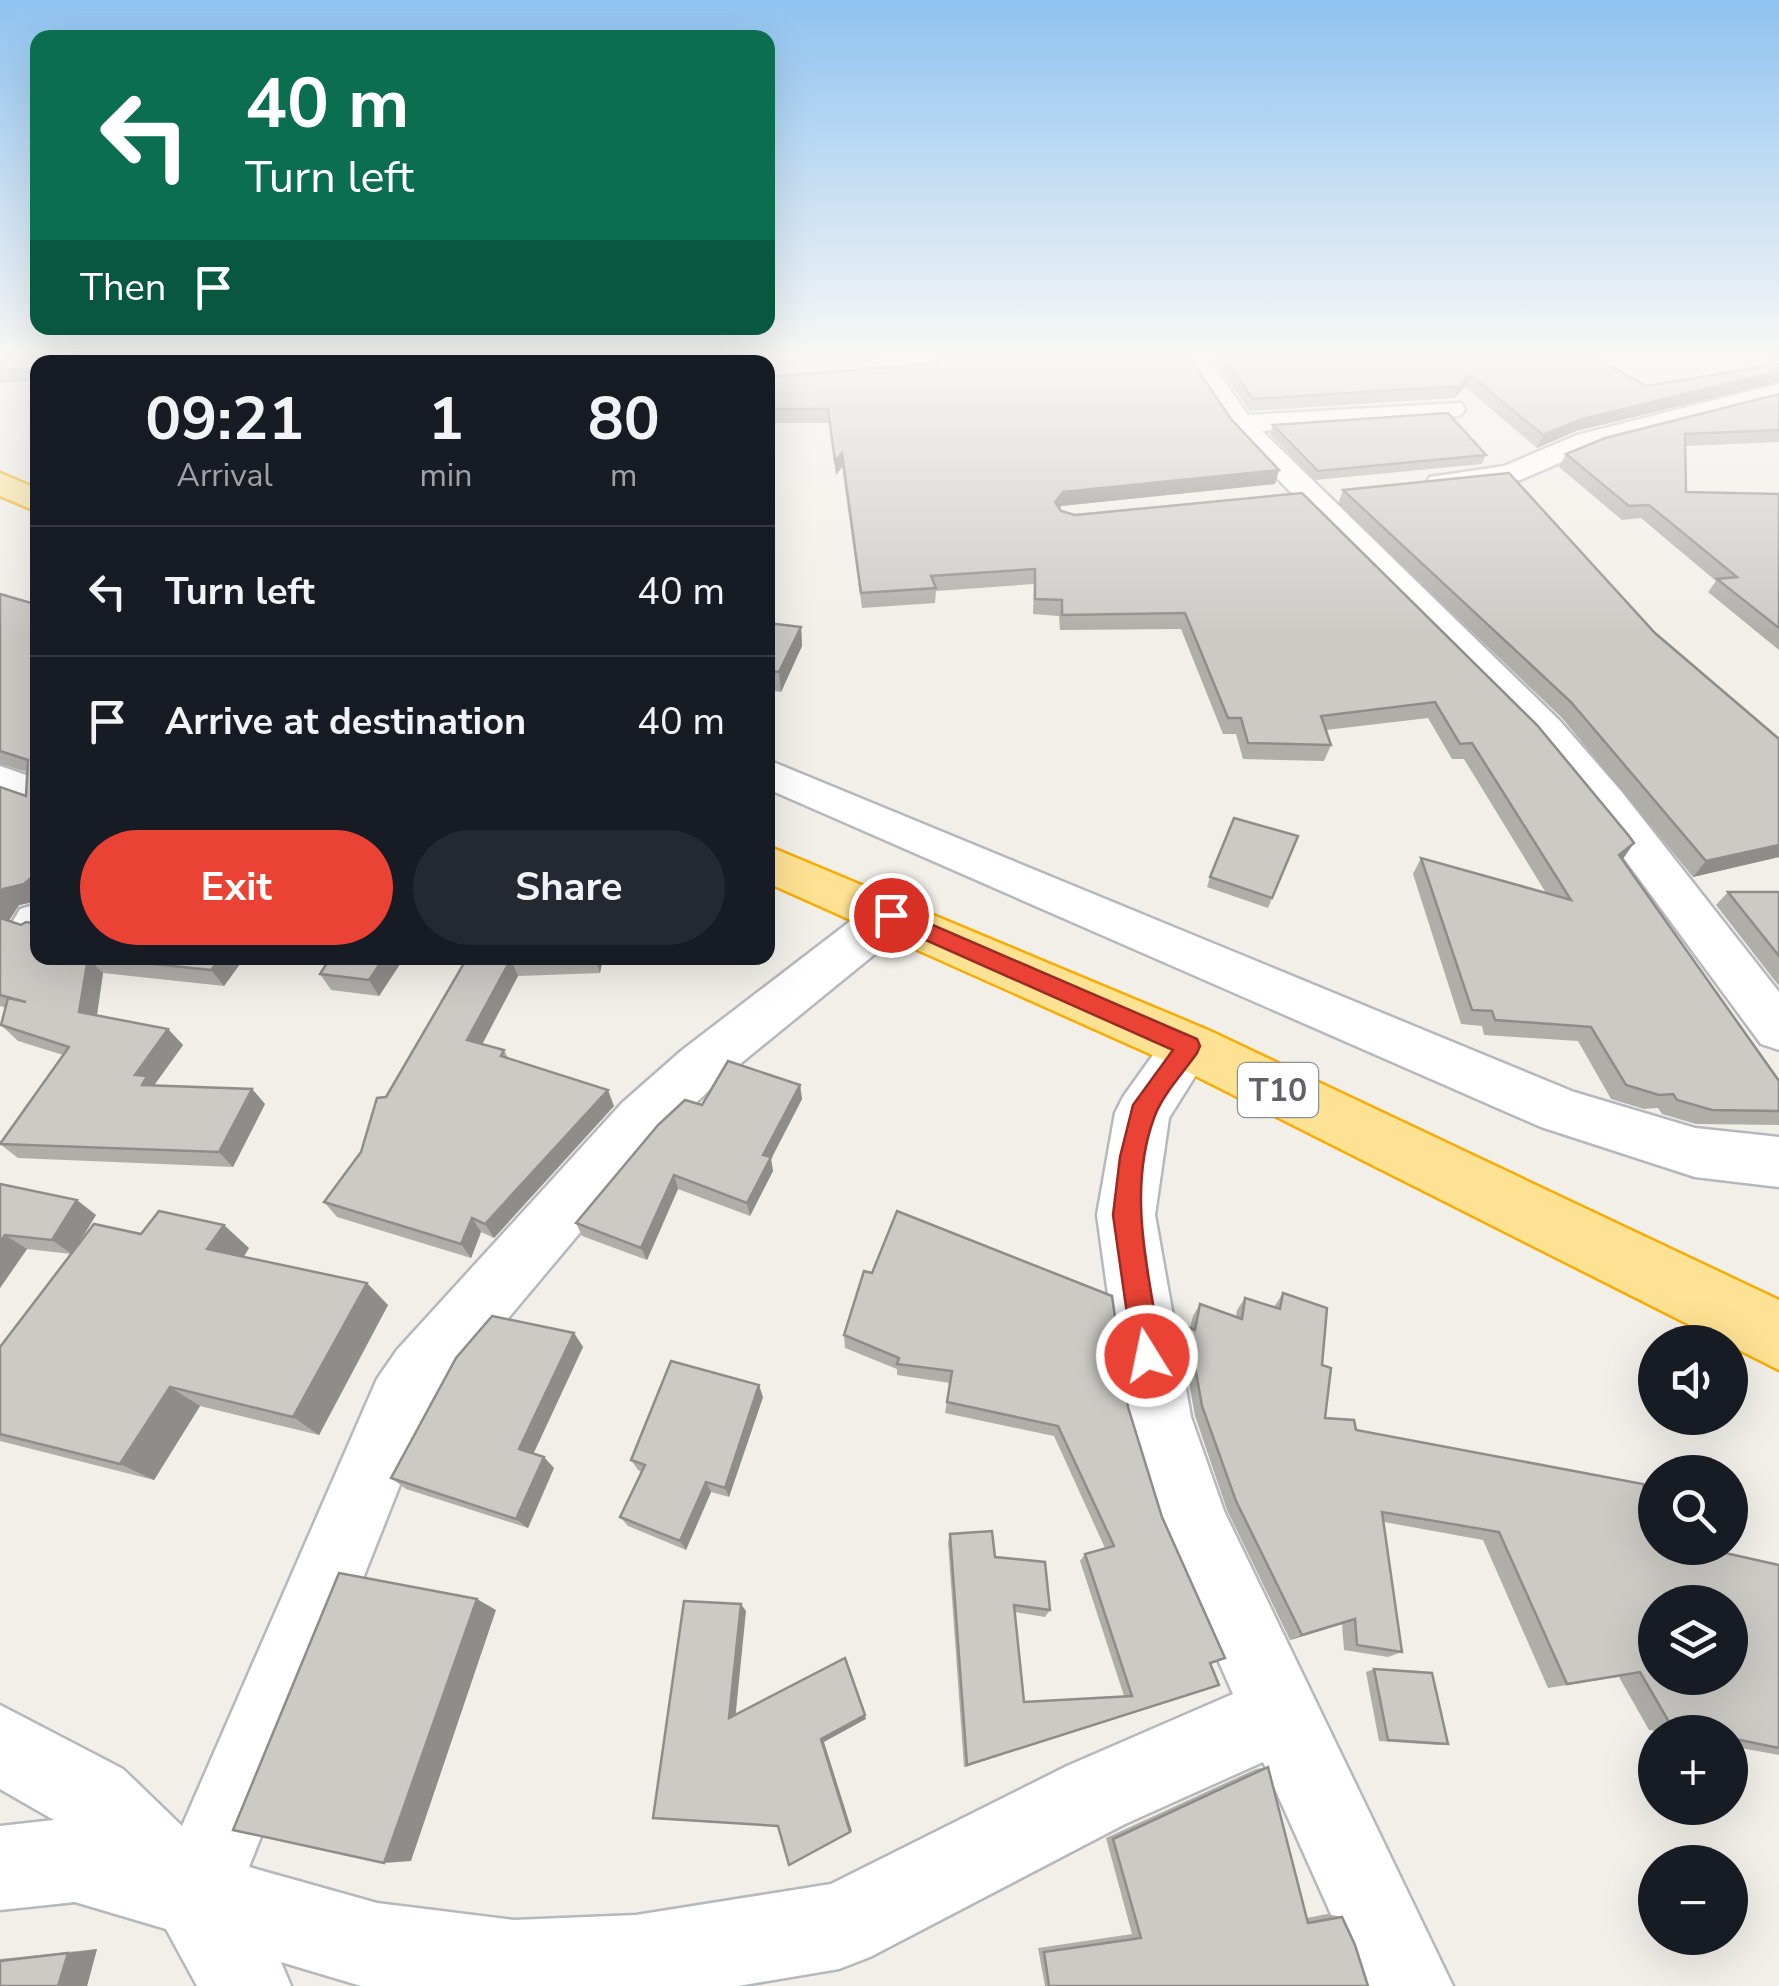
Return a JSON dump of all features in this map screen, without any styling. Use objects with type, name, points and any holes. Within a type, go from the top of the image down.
[{"type":"highway","name":"T10","points":[[775,866],[1188,1046],[1779,1336]]},
{"type":"street","points":[[1257,450],[1288,496],[1566,751],[1622,816],[1779,1028]]},
{"type":"street","points":[[1415,485],[1510,474],[1567,450]]},
{"type":"street","points":[[1288,496],[1349,491]]},
{"type":"street","points":[[775,776],[1560,1110],[1680,1148],[1779,1162]]},
{"type":"street","points":[[0,779],[30,792]]},
{"type":"street","points":[[195,1897],[400,1402],[420,1373],[642,1120],[700,1066],[891,915]]},
{"type":"street","points":[[1188,1046],[1142,1113],[1126,1215],[1158,1417],[1192,1524],[1408,1986]]},
{"type":"street","points":[[0,1868],[75,1860],[377,1947],[514,1964],[636,1959],[806,1932],[862,1916],[1080,1803],[1279,1714]]},
{"type":"street","points":[[0,1745],[94,1798],[195,1897],[246,1986]]},
{"type":"building","points":[[833,450],[1260,450],[1279,470],[1063,492],[1055,502],[1061,511],[1075,515],[1302,493],[1537,725],[1629,836],[1634,843],[1619,855],[1779,1081],[1779,1111],[1712,1110],[1677,1100],[1673,1094],[1659,1095],[1626,1085],[1591,1027],[1495,1020],[1492,1011],[1472,1010],[1421,858],[1571,900],[1472,743],[1460,744],[1435,702],[1321,716],[1331,745],[1248,743],[1241,718],[1228,718],[1185,613],[1062,615],[1062,600],[1035,599],[1035,569],[931,576],[936,588],[861,593],[842,453],[835,461]]},
{"type":"building","points":[[1297,450],[1481,450],[1486,455],[1318,471]]},
{"type":"building","points":[[1577,450],[1685,450],[1686,492],[1779,494],[1779,628],[1717,579],[1737,577],[1649,505],[1629,506],[1566,454]]},
{"type":"building","points":[[1509,473],[1655,633],[1779,739],[1779,845],[1706,861],[1571,702],[1343,490]]},
{"type":"building","points":[[0,594],[30,603],[30,879],[3,889],[0,894],[0,787],[26,796],[28,760],[0,751]]},
{"type":"building","points":[[775,624],[801,627],[779,672],[775,672]]},
{"type":"building","points":[[1234,818],[1298,836],[1272,898],[1210,877]]},
{"type":"building","points":[[1728,892],[1779,892],[1779,956]]},
{"type":"building","points":[[0,918],[21,925],[30,923],[30,965],[87,965],[79,1012],[168,1029],[135,1075],[147,1076],[142,1085],[252,1089],[219,1152],[0,1144],[69,1047],[1,1025],[8,998],[26,1002],[0,995]]},
{"type":"building","points":[[163,965],[215,965],[211,970]]},
{"type":"building","points":[[326,965],[379,965],[369,980],[320,974]]},
{"type":"building","points":[[463,965],[508,965],[467,1040],[504,1050],[501,1056],[608,1090],[485,1224],[472,1218],[461,1244],[324,1202],[361,1152],[377,1098],[386,1097]]},
{"type":"building","points":[[728,1061],[800,1085],[763,1155],[771,1157],[747,1203],[674,1175],[641,1248],[576,1223],[658,1125],[685,1100],[702,1105]]},
{"type":"building","points":[[0,1184],[77,1200],[52,1240],[5,1235],[0,1242]]},
{"type":"building","points":[[159,1211],[224,1225],[207,1249],[367,1283],[293,1417],[170,1387],[120,1464],[0,1434],[0,1347],[94,1224],[141,1234]]},
{"type":"building","points":[[897,1211],[1112,1296],[1128,1407],[1162,1517],[1225,1658],[1210,1663],[1219,1685],[967,1765],[950,1534],[992,1531],[995,1557],[1045,1562],[1050,1610],[1014,1605],[1024,1702],[1132,1696],[1085,1554],[1114,1546],[1058,1426],[947,1402],[952,1371],[897,1364],[899,1358],[844,1335],[864,1271],[872,1273]]},
{"type":"building","points":[[1283,1293],[1327,1308],[1322,1365],[1331,1368],[1325,1418],[1354,1420],[1356,1430],[1638,1483],[1638,1565],[1748,1565],[1748,1558],[1779,1565],[1779,1748],[1748,1742],[1748,1715],[1665,1715],[1653,1695],[1748,1695],[1748,1585],[1638,1585],[1638,1672],[1567,1684],[1499,1532],[1382,1512],[1402,1652],[1357,1645],[1355,1619],[1302,1635],[1236,1501],[1202,1406],[1188,1327],[1195,1330],[1200,1304],[1242,1319],[1245,1298],[1280,1309]]},
{"type":"building","points":[[492,1316],[574,1333],[519,1449],[544,1457],[516,1519],[391,1478],[456,1358]]},
{"type":"building","points":[[671,1361],[759,1385],[725,1488],[706,1482],[680,1541],[620,1517],[645,1465],[631,1460]]},
{"type":"building","points":[[339,1573],[477,1599],[384,1863],[233,1830]]},
{"type":"building","points":[[684,1601],[741,1604],[729,1718],[845,1658],[865,1715],[821,1739],[850,1832],[789,1865],[778,1826],[653,1818]]},
{"type":"building","points":[[1374,1669],[1432,1673],[1448,1744],[1388,1740]]},
{"type":"building","points":[[1268,1767],[1308,1923],[1342,1917],[1368,1986],[1049,1986],[1044,1952],[1141,1938],[1113,1839]]},
{"type":"building","points":[[68,1953],[58,1986],[0,1986],[0,1961]]},
{"type":"route","points":[[891,915],[1188,1046],[1142,1113],[1133,1157],[1126,1215],[1147,1356]]}]
